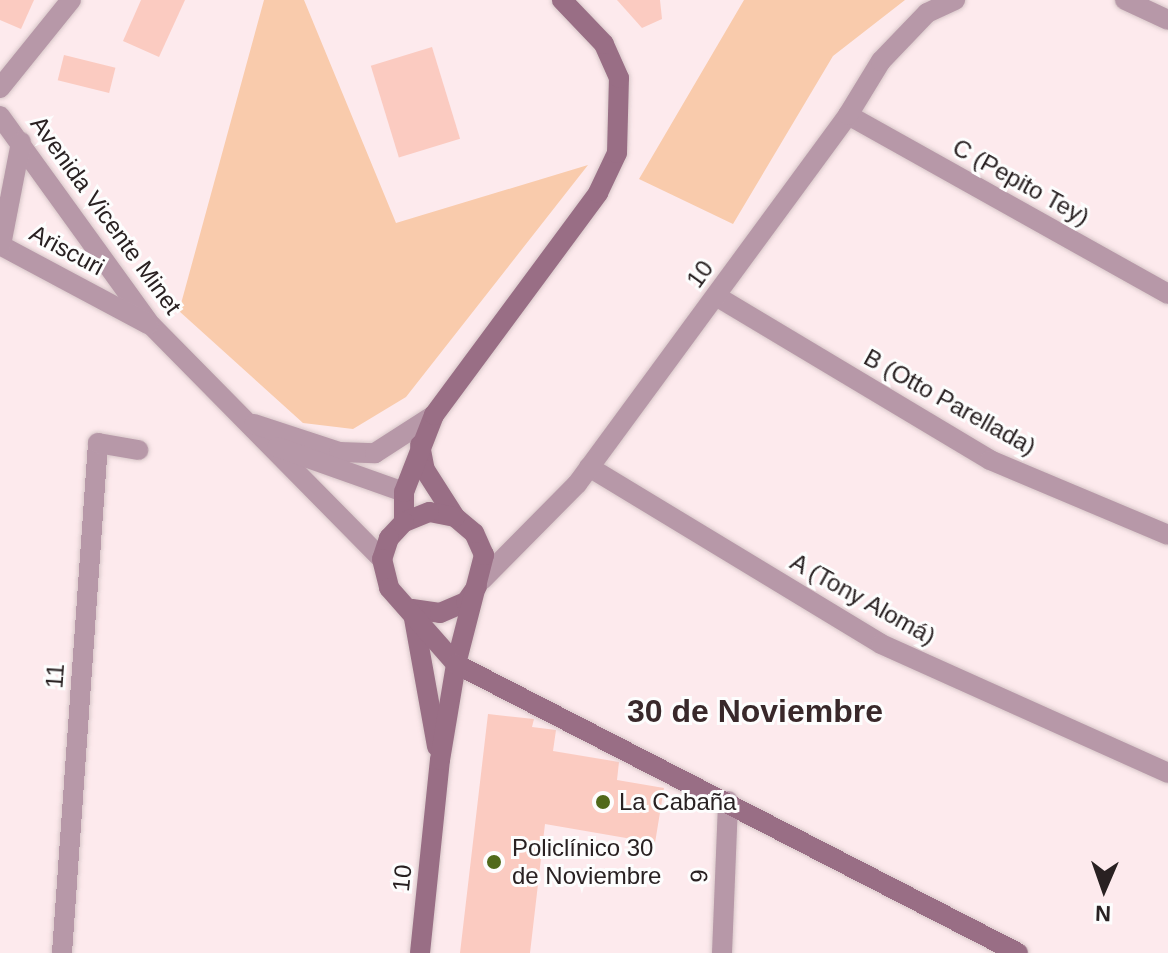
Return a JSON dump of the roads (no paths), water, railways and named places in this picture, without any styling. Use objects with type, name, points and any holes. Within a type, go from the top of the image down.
[{"type":"main road","points":[[404,522],[404,492],[434,415],[598,193],[617,153],[619,78],[604,44],[562,0]]},
{"type":"main road","name":"10","points":[[420,445],[425,470],[455,517],[474,533],[484,555],[482,580],[456,664],[440,760],[420,953]]},
{"type":"main road","points":[[382,559],[389,538],[404,522],[429,512],[455,517]]},
{"type":"main road","name":"10","points":[[382,559],[389,588],[412,609],[440,613],[466,602],[482,580]]},
{"type":"main road","points":[[412,609],[456,664],[728,801],[1018,953]]},
{"type":"main road","name":"10","points":[[412,609],[440,760]]},
{"type":"street","points":[[0,88],[71,0]]},
{"type":"street","name":"10","points":[[482,580],[589,467],[848,115],[881,61],[927,13],[955,0]]},
{"type":"street","points":[[1125,0],[1168,20]]},
{"type":"street","name":"C (Pepito Tey)","points":[[848,115],[1168,294]]},
{"type":"street","name":"Avenida Vicente Minet","points":[[0,116],[151,325],[382,559]]},
{"type":"street","points":[[1,245],[21,142]]},
{"type":"street","name":"Ariscuri","points":[[1,245],[151,325]]},
{"type":"street","name":"B (Otto Parellada)","points":[[716,296],[990,460],[1168,535]]},
{"type":"street","points":[[249,422],[339,452],[375,453],[434,415]]},
{"type":"street","name":"11","points":[[62,953],[98,443],[138,450]]},
{"type":"street","name":"Avenida Vicente Minet","points":[[273,446],[404,492]]},
{"type":"street","name":"A (Tony Alomá)","points":[[589,467],[881,644],[1168,773]]},
{"type":"street","name":"9","points":[[722,953],[728,801]]},
{"type":"place","name":"La Cabaña","points":[[603,802]]},
{"type":"place","name":"Policlínico 30 de Noviembre","points":[[494,862]]},
{"type":"district","name":"30 de Noviembre","points":[[755,711]]}]
